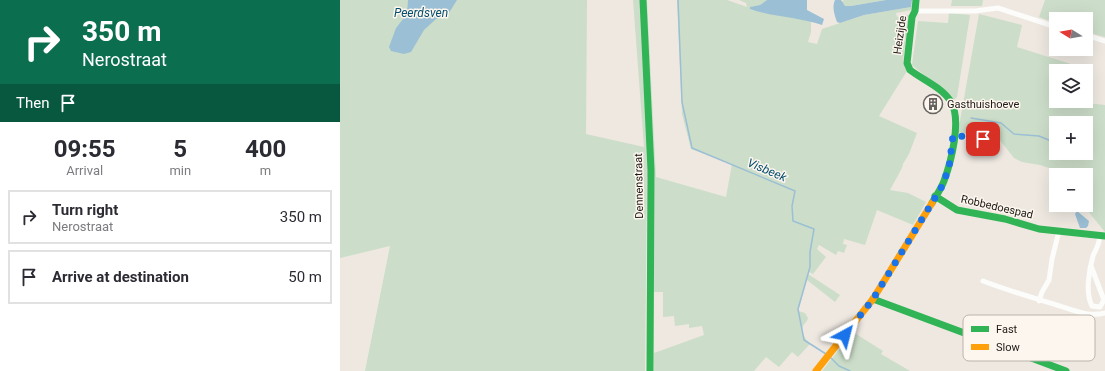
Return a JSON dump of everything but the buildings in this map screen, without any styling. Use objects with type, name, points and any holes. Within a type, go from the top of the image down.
[{"type":"street","name":"Dennenstraat","points":[[643,0],[651,170],[650,371]]},
{"type":"street","name":"Heizijde","points":[[816,371],[873,299],[946,178],[949,168],[955,136],[955,115],[951,102],[930,84],[910,70],[907,63],[912,17],[915,11],[916,0]]},
{"type":"street","points":[[915,11],[975,11],[998,8],[1049,25]]},
{"type":"street","points":[[1093,37],[1105,41]]},
{"type":"street","points":[[955,136],[996,140]]},
{"type":"street","name":"Robbedoespad","points":[[935,196],[957,210],[1006,219],[1039,229],[1102,236]]},
{"type":"street","points":[[1039,300],[1049,280],[1052,259],[1059,231]]},
{"type":"street","points":[[1091,266],[1104,300],[1100,307],[1092,306],[1090,301],[1089,282],[1091,266],[1093,257],[1102,236]]},
{"type":"street","points":[[983,281],[1082,313],[1105,313]]},
{"type":"street","points":[[873,299],[963,333]]},
{"type":"street","points":[[1039,361],[1066,371]]},
{"type":"green space","points":[[340,0],[587,0],[586,134],[644,147],[633,0],[647,0],[656,177],[726,197],[732,164],[691,149],[682,114],[677,0],[727,0],[747,7],[746,3],[739,0],[767,0],[760,5],[751,7],[750,9],[811,21],[811,32],[808,42],[817,44],[822,29],[864,15],[911,7],[913,0],[912,10],[896,13],[897,17],[909,15],[903,62],[907,71],[879,116],[917,133],[909,154],[890,190],[908,193],[926,202],[913,225],[877,210],[865,245],[844,239],[843,244],[847,245],[844,253],[838,251],[836,255],[819,245],[817,249],[826,257],[813,274],[809,272],[808,274],[840,295],[835,302],[807,280],[798,311],[805,313],[808,318],[802,328],[802,331],[810,344],[798,357],[792,352],[779,367],[766,357],[754,371],[654,371],[654,353],[704,335],[702,326],[689,328],[689,324],[675,326],[674,316],[663,317],[663,292],[654,292],[653,177],[647,177],[645,371],[365,371],[390,246],[340,258]]},
{"type":"green space","points":[[844,0],[886,0],[845,6],[841,2]]},
{"type":"green space","points":[[952,0],[983,0],[982,6],[951,6]]},
{"type":"green space","points":[[1045,0],[1105,0],[1105,37],[1093,34],[1093,12],[1049,12],[1049,21],[1039,17]]},
{"type":"green space","points":[[949,13],[970,15],[957,97],[954,100],[912,65],[918,21],[948,23]]},
{"type":"green space","points":[[979,14],[1022,25],[1017,47],[1071,64],[1049,64],[1049,108],[1093,108],[1093,104],[1105,105],[1105,232],[1089,212],[1093,212],[1093,168],[1049,168],[1022,162],[1014,158],[999,139],[958,132]]},
{"type":"green space","points":[[853,332],[883,351],[881,354],[910,371],[822,371]]},
{"type":"water","name":"Peerdsven","points":[[408,0],[457,0],[447,16],[436,19],[424,30],[411,52],[404,54],[391,51],[389,47],[396,28],[407,14]]},
{"type":"water","points":[[767,0],[807,0],[807,10],[824,19],[822,25],[750,9],[750,7],[760,5]]},
{"type":"water","points":[[835,0],[841,0],[845,6],[851,6],[886,0],[912,0],[911,7],[864,15],[840,23],[837,22],[834,13]]},
{"type":"water","points":[[1078,212],[1089,221],[1086,228],[1080,228],[1075,214]]},
{"type":"waterway","name":"Visbeek","points":[[678,0],[682,102],[692,148],[795,191],[792,206],[793,221],[814,229],[810,252],[810,267],[798,309],[804,340],[826,354]]},
{"type":"waterway","points":[[971,118],[1001,123],[1014,134],[1039,136],[1049,140]]},
{"type":"waterway","name":"Visbeek","points":[[831,358],[839,366],[850,371]]},
{"type":"traffic: fast","points":[[643,0],[651,170],[650,371]]},
{"type":"traffic: fast","points":[[916,0],[915,11],[912,17],[907,63],[910,70],[943,92],[951,102],[956,119],[950,163],[943,184],[932,203]]},
{"type":"traffic: fast","points":[[935,196],[957,210],[1005,219],[1039,229],[1105,236]]},
{"type":"traffic: fast","points":[[873,299],[963,333]]},
{"type":"traffic: fast","points":[[1039,361],[1066,371]]},
{"type":"traffic: slow","points":[[816,371],[873,299],[932,203]]},
{"type":"place","name":"Gasthuishoeve","points":[[933,104]]},
{"type":"route","points":[[845,335],[873,299],[890,273],[930,203],[941,188],[949,168],[953,135],[983,139]]}]
